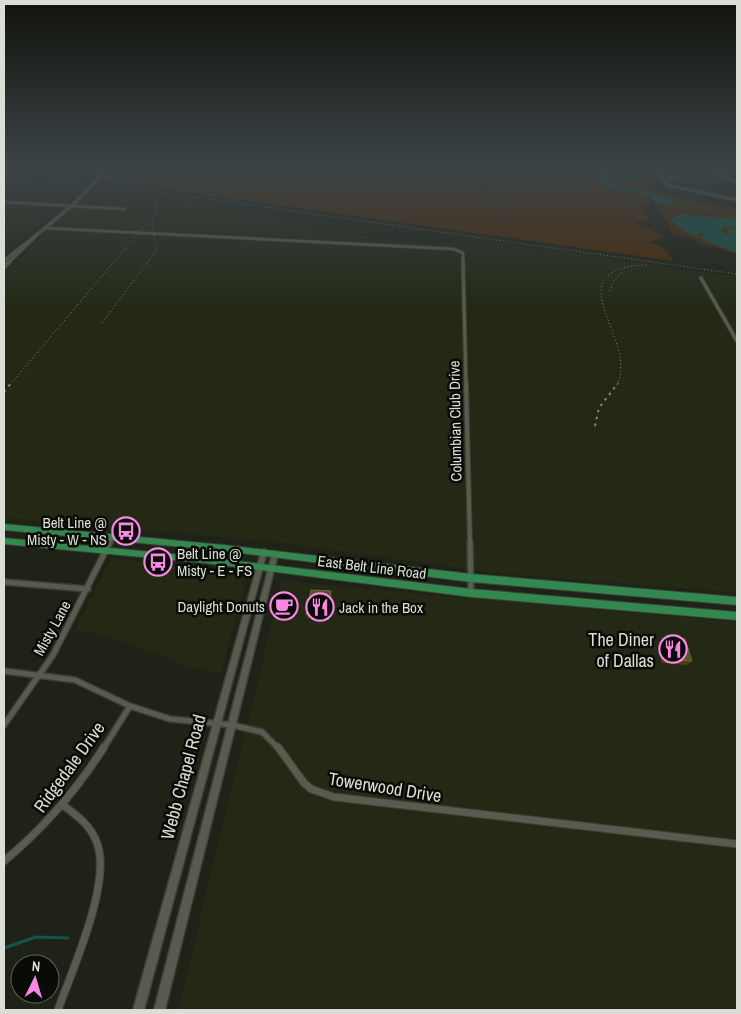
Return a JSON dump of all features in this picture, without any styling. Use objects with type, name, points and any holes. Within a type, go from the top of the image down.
[{"type":"main road","name":"East Belt Line Road","points":[[4,528],[264,552],[470,578],[676,598],[737,601]]},
{"type":"main road","name":"East Belt Line Road","points":[[4,540],[258,567],[471,593],[737,616]]},
{"type":"main road","name":"Webb Chapel Road","points":[[138,1010],[258,567],[264,552]]},
{"type":"main road","points":[[158,1010],[275,554]]},
{"type":"main road","points":[[676,598],[679,610]]},
{"type":"main road","points":[[246,612],[260,613]]},
{"type":"street","points":[[5,260],[59,214]]},
{"type":"street","name":"Columbian Club Drive","points":[[44,228],[422,247],[460,251],[464,255],[471,593]]},
{"type":"street","points":[[4,267],[34,240],[36,235]]},
{"type":"street","points":[[5,260],[12,260]]},
{"type":"street","points":[[701,278],[737,342]]},
{"type":"street","name":"Misty Lane","points":[[4,726],[20,700],[53,655],[88,589],[112,537]]},
{"type":"street","points":[[4,582],[88,589]]},
{"type":"street","name":"Towerwood Drive","points":[[4,671],[75,680],[130,706],[170,719],[215,725],[232,725],[262,732],[273,741],[304,783],[311,789],[334,797],[737,844]]},
{"type":"street","name":"Ridgedale Drive","points":[[4,861],[37,834],[64,806],[96,762],[130,706]]},
{"type":"street","points":[[58,1010],[92,912],[101,854],[94,835],[85,822],[64,806]]},
{"type":"shaded area","points":[[4,214],[53,214],[4,257]]},
{"type":"shaded area","points":[[65,214],[248,214],[325,231],[398,241],[443,244],[472,239],[737,277],[737,593],[493,573],[275,542],[4,518],[4,272]]},
{"type":"shaded area","points":[[344,214],[646,214],[651,220],[634,222],[664,236],[649,242],[663,247],[674,261]]},
{"type":"shaded area","points":[[661,214],[737,214],[737,254],[699,243],[692,237],[674,235]]},
{"type":"shaded area","points":[[111,557],[247,577],[221,673],[188,667],[126,642],[98,634],[75,631]]},
{"type":"shaded area","points":[[282,581],[737,622],[737,1010],[178,1010]]},
{"type":"water","points":[[685,214],[737,219],[737,228],[724,227],[721,231],[729,235],[729,230],[737,229],[737,253],[699,237],[707,236],[706,234],[699,233],[697,236],[684,231],[672,221],[672,218]]},
{"type":"building","name":"Jack in the Box","points":[[311,590],[331,591],[327,615],[306,614]]},
{"type":"building","name":"Daylight Donuts","points":[[280,594],[291,595],[287,611],[276,610]]},
{"type":"building","name":"The Diner of Dallas","points":[[666,637],[685,639],[692,661],[667,659],[664,650],[669,651]]},
{"type":"waterway","points":[[4,948],[36,937],[68,938]]},
{"type":"railway","points":[[10,385],[154,214]]},
{"type":"railway","points":[[316,214],[737,274]]},
{"type":"railway","points":[[102,323],[155,252],[153,216]]},
{"type":"railway","points":[[617,384],[621,367],[618,348],[604,310],[601,293],[605,279],[618,269],[646,265]]},
{"type":"railway","points":[[610,291],[614,280],[622,273]]},
{"type":"railway","points":[[4,392],[11,383]]},
{"type":"railway","points":[[595,426],[599,408],[617,384]]},
{"type":"place","name":"Belt Line @ Misty - W - NS","points":[[126,531]]},
{"type":"place","name":"Belt Line @ Misty - E - FS","points":[[158,562]]},
{"type":"place","name":"Daylight Donuts","points":[[284,606]]},
{"type":"place","name":"Jack in the Box","points":[[320,607]]},
{"type":"place","name":"The Diner of Dallas","points":[[673,649]]}]
